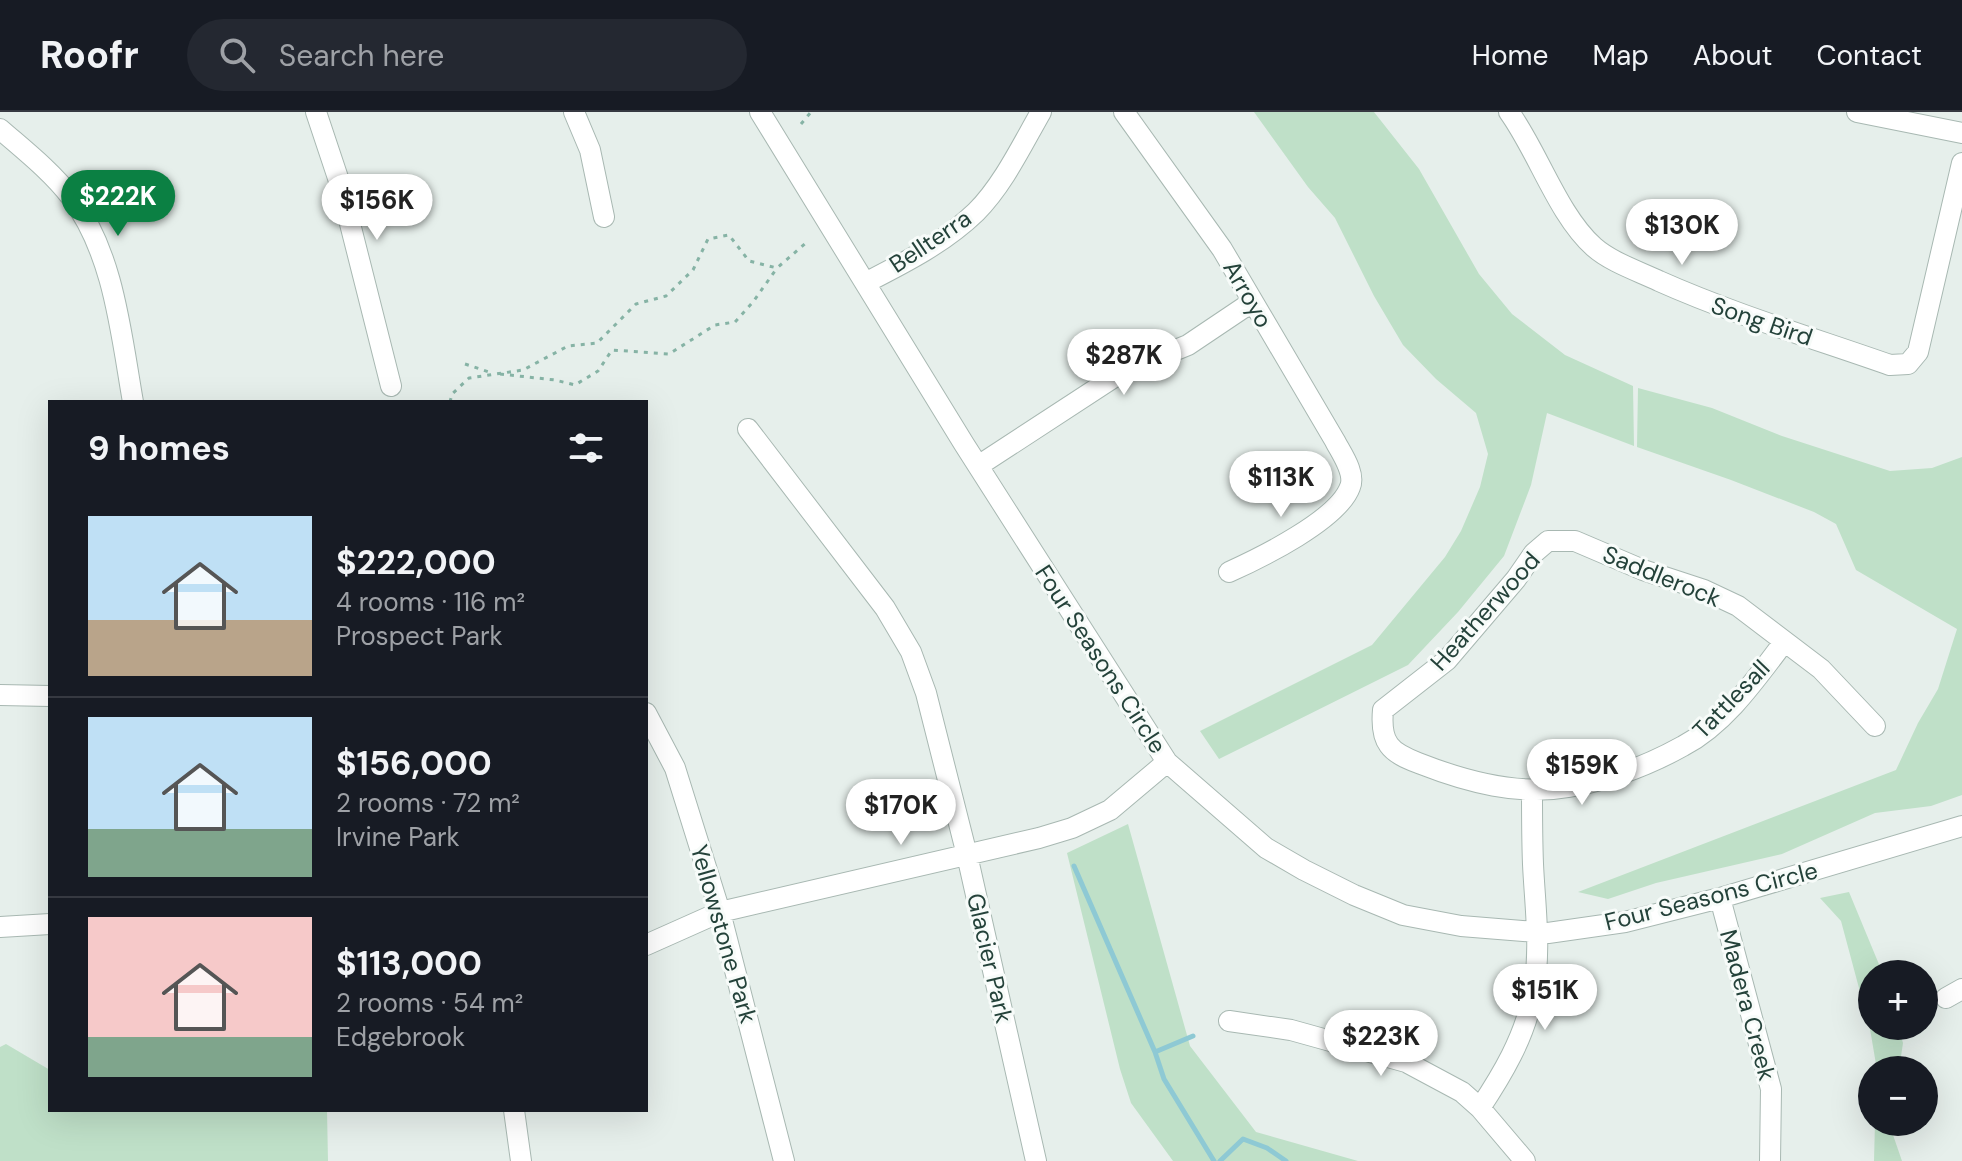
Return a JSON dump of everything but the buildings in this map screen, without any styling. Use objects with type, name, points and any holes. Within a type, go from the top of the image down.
[{"type":"street","points":[[316,112],[340,184],[391,386]]},
{"type":"street","points":[[574,112],[590,150],[604,217]]},
{"type":"street","name":"Four Seasons Circle","points":[[760,112],[978,466],[1167,762],[1266,848],[1354,895],[1403,915],[1461,926],[1538,932],[1625,922],[1720,898],[1962,826]]},
{"type":"street","name":"Bellterra","points":[[865,283],[912,259],[951,233],[977,210],[1003,176],[1041,112]]},
{"type":"street","name":"Arroyo","points":[[1124,112],[1222,249],[1351,473],[1351,486],[1339,503],[1316,523],[1272,552],[1229,572]]},
{"type":"street","name":"Song Bird","points":[[1509,112],[1574,225],[1595,248],[1628,267],[1697,298],[1890,365],[1908,364],[1918,352],[1962,163]]},
{"type":"street","points":[[1857,112],[1962,133]]},
{"type":"street","points":[[0,129],[71,197],[100,250],[133,400]]},
{"type":"street","points":[[978,466],[1110,380],[1188,345],[1252,302]]},
{"type":"street","name":"Glacier Park","points":[[748,429],[885,608],[911,652],[926,693],[967,855],[1036,1161]]},
{"type":"street","name":"Saddlerock","points":[[1548,541],[1575,541],[1738,606],[1821,669],[1875,726]]},
{"type":"street","name":"Heatherwood","points":[[1383,710],[1447,660],[1534,553],[1548,541]]},
{"type":"street","name":"Tattlesall","points":[[1383,710],[1382,724],[1389,745],[1405,757],[1478,783],[1532,790],[1566,788],[1607,779],[1645,765],[1687,744],[1749,688],[1784,642]]},
{"type":"street","points":[[0,695],[48,696]]},
{"type":"street","name":"Yellowstone Park","points":[[648,717],[675,768],[720,912],[784,1161]]},
{"type":"street","points":[[648,944],[720,912],[1072,828],[1110,810],[1167,762]]},
{"type":"street","points":[[1480,1108],[1501,1076],[1523,1028],[1532,998],[1538,932],[1532,790]]},
{"type":"street","name":"Madera Creek","points":[[1720,898],[1771,1089],[1770,1161]]},
{"type":"street","points":[[0,927],[48,924]]},
{"type":"street","points":[[1229,1021],[1291,1030],[1406,1062],[1462,1092],[1480,1108],[1525,1161]]},
{"type":"street","points":[[514,1112],[521,1161]]},
{"type":"path","points":[[801,124],[811,112]]},
{"type":"path","points":[[450,400],[452,394],[469,378],[523,370],[568,346],[597,343],[636,304],[666,296],[675,288],[693,270],[708,239],[729,235],[749,261],[777,268]]},
{"type":"path","points":[[465,364],[514,377],[575,385],[598,371],[612,350],[669,354],[715,325],[735,322],[777,268],[807,242]]},
{"type":"green space","points":[[1254,112],[1374,112],[1419,169],[1479,274],[1512,314],[1565,355],[1633,386],[1634,446],[1547,413],[1531,485],[1504,556],[1458,612],[1408,665],[1219,759],[1200,731],[1372,645],[1445,557],[1461,531],[1480,487],[1488,454],[1476,413],[1403,345],[1374,296],[1335,218],[1308,187]]},
{"type":"green space","points":[[1638,388],[1712,408],[1782,436],[1890,471],[1932,468],[1962,457],[1962,795],[1931,806],[1875,813],[1782,854],[1656,883],[1608,899],[1578,892],[1896,770],[1938,689],[1957,629],[1856,570],[1836,524],[1814,512],[1637,447]]},
{"type":"green space","points":[[1128,824],[1190,1046],[1256,1132],[1358,1161],[1173,1161],[1131,1103],[1067,853]]},
{"type":"green space","points":[[1849,892],[1877,960],[1858,960],[1858,984],[1841,921],[1820,898]]},
{"type":"green space","points":[[1872,1040],[1902,1040],[1901,1056],[1875,1056]]},
{"type":"green space","points":[[6,1044],[48,1069],[48,1112],[327,1112],[328,1161],[0,1161],[0,1047]]},
{"type":"green space","points":[[1875,1136],[1893,1136],[1902,1161],[1874,1161]]},
{"type":"waterway","points":[[1074,866],[1155,1052]]},
{"type":"waterway","points":[[1193,1036],[1155,1052],[1164,1079],[1214,1161]]},
{"type":"waterway","points":[[1220,1161],[1243,1139],[1267,1148],[1286,1161]]}]
